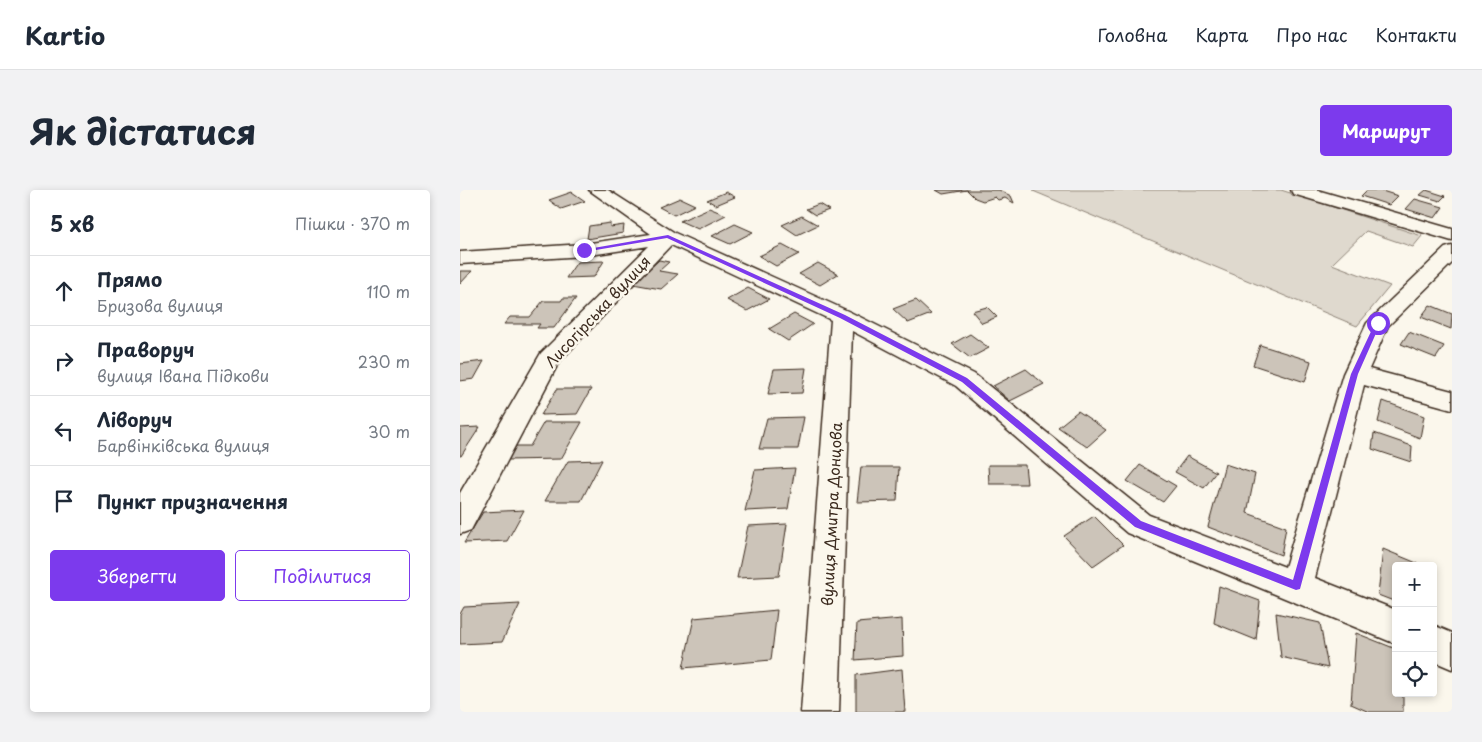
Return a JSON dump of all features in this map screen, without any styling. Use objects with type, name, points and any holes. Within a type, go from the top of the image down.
[{"type":"street","points":[[597,190],[668,237],[842,317],[965,380],[1138,524],[1392,625]]},
{"type":"street","points":[[1299,190],[1452,235]]},
{"type":"street","points":[[460,258],[584,250],[668,237]]},
{"type":"street","name":"Лисогірська вулиця","points":[[460,521],[549,358],[668,237]]},
{"type":"street","points":[[1296,586],[1355,374],[1378,323],[1452,252]]},
{"type":"street","name":"вулиця Дмитра Донцова","points":[[820,712],[842,317]]},
{"type":"street","points":[[1355,374],[1452,400]]},
{"type":"street","points":[[1437,645],[1452,651]]},
{"type":"shaded area","points":[[1281,190],[1422,236],[1413,247],[1366,231],[1332,264],[1390,286],[1357,326],[1033,191]]},
{"type":"building","points":[[936,190],[967,190],[943,194]]},
{"type":"building","points":[[967,190],[999,190],[1011,196],[1014,203],[1005,198],[998,200],[995,197],[983,201],[975,198]]},
{"type":"building","points":[[1367,190],[1379,190],[1398,196],[1389,205],[1361,196]]},
{"type":"building","points":[[1426,190],[1445,196],[1440,201],[1420,195]]},
{"type":"building","points":[[572,192],[585,201],[561,209],[549,200]]},
{"type":"building","points":[[726,192],[735,197],[716,205],[707,200]]},
{"type":"building","points":[[680,198],[695,205],[674,215],[659,207]]},
{"type":"building","points":[[1415,199],[1443,207],[1435,218],[1406,209]]},
{"type":"building","points":[[819,204],[829,210],[815,215],[806,209]]},
{"type":"building","points":[[709,208],[726,215],[698,229],[680,221]]},
{"type":"building","points":[[802,216],[818,225],[797,235],[782,225]]},
{"type":"building","points":[[610,223],[610,227],[624,225],[623,233],[587,239],[589,226]]},
{"type":"building","points":[[735,224],[753,232],[730,244],[712,236]]},
{"type":"building","points":[[782,245],[799,254],[776,266],[759,256]]},
{"type":"building","points":[[659,260],[669,262],[659,271],[678,274],[661,289],[633,284]]},
{"type":"building","points":[[604,261],[594,277],[566,278],[577,262]]},
{"type":"building","points":[[818,263],[838,274],[820,285],[799,274]]},
{"type":"building","points":[[460,271],[472,271],[460,284]]},
{"type":"building","points":[[748,288],[769,299],[747,311],[727,300]]},
{"type":"building","points":[[563,298],[576,298],[554,328],[537,328],[540,324],[504,324],[510,317],[530,317],[543,301],[561,301]]},
{"type":"building","points":[[916,300],[931,314],[908,323],[893,309]]},
{"type":"building","points":[[1430,305],[1452,314],[1451,329],[1421,317]]},
{"type":"building","points":[[987,307],[997,317],[982,323],[972,311]]},
{"type":"building","points":[[794,314],[813,324],[788,341],[769,329]]},
{"type":"building","points":[[1409,332],[1444,346],[1436,358],[1401,344]]},
{"type":"building","points":[[970,334],[989,348],[970,358],[952,344]]},
{"type":"building","points":[[1260,345],[1311,361],[1305,382],[1253,365]]},
{"type":"building","points":[[484,361],[474,379],[460,381],[460,364]]},
{"type":"building","points":[[806,368],[802,393],[768,394],[774,369]]},
{"type":"building","points":[[1026,369],[1044,384],[1010,401],[993,386]]},
{"type":"building","points":[[557,389],[591,389],[577,414],[541,415]]},
{"type":"building","points":[[1383,401],[1424,416],[1420,438],[1378,422]]},
{"type":"building","points":[[1078,411],[1106,430],[1087,447],[1058,427]]},
{"type":"building","points":[[804,417],[798,449],[759,449],[767,418]]},
{"type":"building","points":[[544,422],[582,422],[561,459],[507,460],[516,446],[530,446]]},
{"type":"building","points":[[480,427],[461,456],[460,456],[460,428]]},
{"type":"building","points":[[1374,433],[1412,446],[1411,462],[1372,449]]},
{"type":"building","points":[[1187,456],[1216,472],[1204,488],[1175,472]]},
{"type":"building","points":[[602,460],[581,501],[545,501],[568,461]]},
{"type":"building","points":[[1225,464],[1255,474],[1247,513],[1286,527],[1281,555],[1208,527]]},
{"type":"building","points":[[988,465],[1025,465],[1027,484],[989,484]]},
{"type":"building","points":[[1140,465],[1176,486],[1163,502],[1127,481]]},
{"type":"building","points":[[861,467],[899,467],[897,501],[857,502]]},
{"type":"building","points":[[795,468],[788,509],[745,511],[755,470]]},
{"type":"building","points":[[524,510],[507,541],[464,543],[483,512]]},
{"type":"building","points":[[1094,516],[1123,545],[1093,566],[1064,536]]},
{"type":"building","points":[[787,524],[779,576],[737,578],[748,526]]},
{"type":"building","points":[[1383,549],[1414,562],[1392,562],[1392,600],[1378,595]]},
{"type":"building","points":[[1219,586],[1260,601],[1256,640],[1214,623]]},
{"type":"building","points":[[520,604],[502,642],[460,644],[460,614],[464,607]]},
{"type":"building","points":[[777,610],[771,660],[683,668],[694,618]]},
{"type":"building","points":[[1276,613],[1320,623],[1328,668],[1281,657]]},
{"type":"building","points":[[902,619],[903,656],[855,660],[857,623]]},
{"type":"building","points":[[1356,633],[1392,647],[1392,697],[1403,697],[1403,712],[1369,712],[1351,704]]},
{"type":"building","points":[[902,669],[905,712],[856,712],[856,675]]},
{"type":"route","points":[[584,250],[668,237],[842,317],[965,380],[1138,524],[1296,586],[1355,374],[1378,323]]}]
